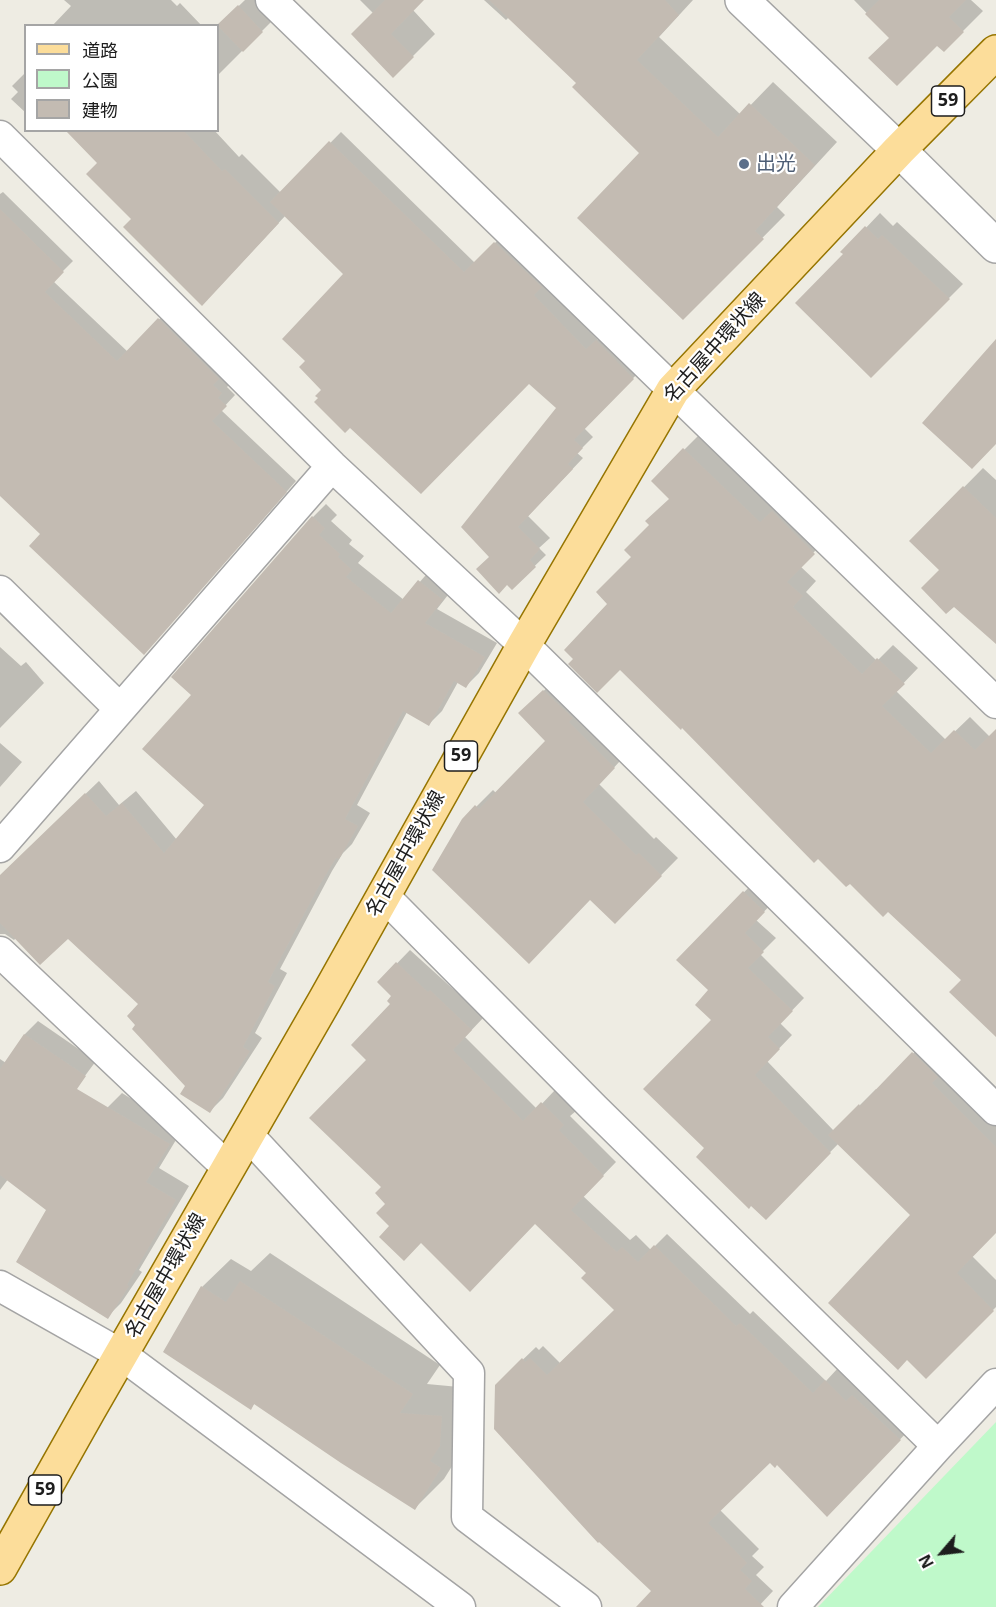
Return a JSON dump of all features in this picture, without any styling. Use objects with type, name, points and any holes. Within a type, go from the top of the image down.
[{"type":"main road","name":"名古屋中環状線","points":[[0,1569],[88,1410],[122,1355],[325,1000],[524,645],[673,390],[899,150],[996,52]]},
{"type":"street","points":[[271,0],[996,704]]},
{"type":"street","points":[[742,0],[996,246]]},
{"type":"street","points":[[0,136],[332,466],[524,645],[996,1110]]},
{"type":"street","points":[[0,847],[332,466]]},
{"type":"street","points":[[0,591],[120,709]]},
{"type":"street","points":[[383,895],[594,1108],[938,1446]]},
{"type":"street","points":[[0,952],[228,1168]]},
{"type":"street","points":[[247,1134],[469,1373],[467,1517],[586,1607]]},
{"type":"street","points":[[0,1286],[122,1355],[460,1607]]},
{"type":"street","points":[[793,1607],[996,1384]]},
{"type":"green space","points":[[996,1422],[996,1607],[818,1607]]},
{"type":"building","points":[[385,0],[424,0],[391,34],[414,57],[393,78],[351,34]]},
{"type":"building","points":[[489,0],[665,0],[679,15],[637,60],[718,137],[749,103],[815,165],[755,231],[764,239],[683,320],[577,218],[639,153],[572,87],[576,83]]},
{"type":"building","points":[[879,0],[966,0],[949,17],[964,32],[944,52],[937,46],[897,86],[868,58],[889,38],[865,14]]},
{"type":"building","points":[[238,5],[263,32],[243,52],[218,24]]},
{"type":"building","points":[[67,132],[185,132],[222,171],[225,169],[279,223],[202,306],[123,227],[131,219],[86,174],[97,163]]},
{"type":"building","points":[[329,141],[464,272],[494,242],[542,287],[534,295],[586,349],[596,340],[634,379],[574,440],[583,448],[568,464],[573,469],[518,527],[540,549],[530,560],[536,567],[512,590],[507,585],[499,594],[476,569],[489,557],[461,527],[556,408],[529,384],[421,494],[350,428],[345,433],[314,402],[318,398],[315,396],[321,390],[299,367],[305,361],[282,339],[343,274],[270,202]]},
{"type":"building","points":[[0,209],[64,272],[45,292],[117,361],[158,318],[219,379],[213,385],[222,393],[218,398],[227,406],[212,421],[287,492],[144,655],[29,546],[40,534],[0,496]]},
{"type":"building","points":[[865,226],[878,239],[882,235],[950,299],[871,378],[795,303],[843,254],[840,252]]},
{"type":"building","points":[[996,339],[996,444],[972,469],[922,423]]},
{"type":"building","points":[[683,448],[760,522],[772,511],[815,554],[787,582],[803,596],[793,607],[862,674],[877,658],[905,684],[882,706],[931,753],[954,730],[975,750],[996,729],[996,1037],[949,992],[961,980],[888,912],[883,917],[850,884],[846,887],[818,859],[814,863],[682,728],[681,730],[620,670],[597,693],[568,664],[573,659],[564,650],[607,604],[596,592],[631,557],[624,550],[649,525],[645,521],[669,499],[651,481]]},
{"type":"building","points":[[963,486],[996,518],[996,644],[954,607],[946,614],[921,588],[939,570],[909,541]]},
{"type":"building","points":[[312,516],[325,528],[319,535],[340,554],[338,557],[352,570],[346,577],[391,613],[418,580],[443,600],[425,623],[485,657],[466,688],[454,681],[429,726],[403,711],[345,819],[358,826],[339,859],[336,858],[319,886],[268,982],[275,986],[243,1047],[250,1051],[210,1113],[180,1094],[185,1086],[132,1029],[135,1025],[127,1016],[138,1004],[68,939],[40,965],[0,923],[0,875],[85,793],[106,816],[122,803],[164,853],[204,805],[142,749],[191,695],[171,677]]},
{"type":"building","points":[[543,690],[573,718],[569,722],[615,768],[583,802],[636,855],[639,853],[662,876],[615,924],[590,900],[529,964],[432,870],[462,819],[475,805],[479,809],[545,741],[518,713]]},
{"type":"building","points":[[743,891],[765,912],[745,933],[764,952],[748,968],[793,1011],[768,1037],[780,1049],[755,1075],[831,1153],[766,1220],[751,1206],[749,1209],[696,1157],[704,1148],[643,1089],[711,1020],[695,1005],[708,990],[676,960]]},
{"type":"building","points":[[396,962],[428,992],[430,990],[472,1030],[453,1050],[523,1121],[541,1102],[564,1125],[559,1130],[604,1176],[571,1210],[617,1252],[622,1247],[638,1262],[654,1245],[736,1326],[740,1323],[813,1393],[825,1380],[846,1401],[852,1395],[901,1440],[827,1517],[777,1465],[775,1468],[770,1463],[708,1523],[747,1563],[740,1570],[752,1581],[745,1589],[764,1607],[636,1607],[651,1591],[598,1543],[494,1429],[495,1385],[522,1358],[525,1362],[530,1358],[547,1375],[614,1310],[581,1278],[586,1273],[535,1224],[470,1292],[421,1243],[404,1261],[379,1237],[389,1226],[376,1213],[385,1204],[375,1193],[381,1187],[309,1118],[366,1060],[351,1045],[390,1004],[387,1001],[391,996],[377,982]]},
{"type":"building","points":[[24,1034],[86,1076],[77,1089],[170,1144],[146,1182],[176,1200],[127,1285],[129,1286],[108,1319],[16,1262],[46,1210],[0,1175],[0,1069]]},
{"type":"building","points":[[912,1052],[938,1077],[932,1083],[996,1147],[996,1233],[957,1273],[994,1311],[926,1379],[907,1360],[898,1370],[828,1303],[910,1215],[828,1135],[859,1104],[860,1106]]},
{"type":"building","points":[[240,1281],[413,1394],[400,1413],[442,1416],[440,1446],[430,1461],[441,1468],[415,1510],[254,1404],[251,1410],[163,1352],[201,1286],[226,1302]]},
{"type":"place","name":"出光","points":[[744,164]]}]
